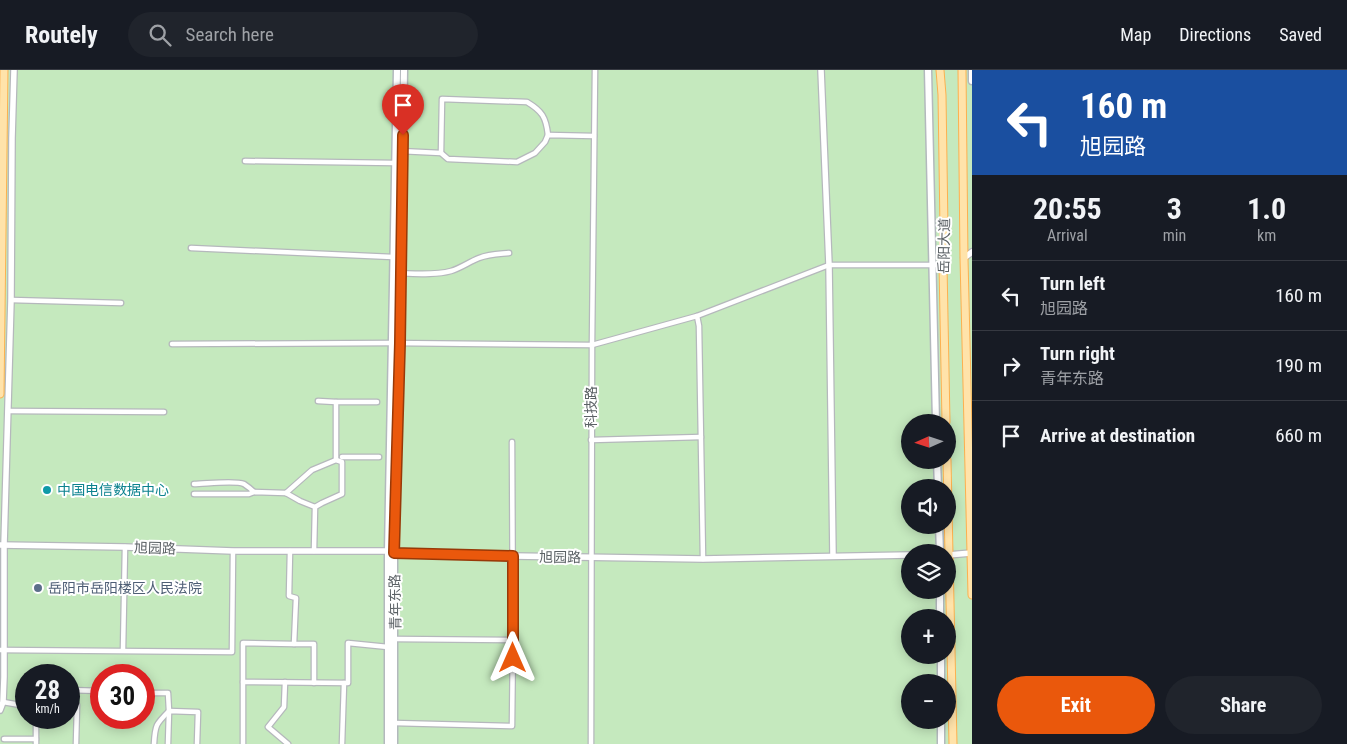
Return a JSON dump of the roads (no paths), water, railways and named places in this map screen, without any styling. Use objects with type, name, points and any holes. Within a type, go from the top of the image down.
[{"type":"main road","points":[[0,394],[4,70]]},
{"type":"main road","name":"青年东路","points":[[388,744],[388,647],[400,343],[397,70]]},
{"type":"main road","name":"青年东路","points":[[394,744],[395,639],[391,552],[393,256],[395,163],[399,151],[404,70]]},
{"type":"main road","points":[[928,70],[936,414]]},
{"type":"main road","name":"岳阳大道","points":[[940,70],[946,414]]},
{"type":"main road","name":"岳阳大道","points":[[962,70],[964,258],[972,595]]},
{"type":"main road","points":[[972,70],[972,81]]},
{"type":"main road","points":[[947,469],[949,544]]},
{"type":"main road","points":[[950,599],[953,744]]},
{"type":"main road","points":[[941,729],[941,744]]},
{"type":"street","points":[[0,710],[3,702],[2,545],[11,300],[14,70]]},
{"type":"street","name":"科技路","points":[[591,744],[591,440],[595,70]]},
{"type":"street","points":[[821,70],[828,265],[833,556]]},
{"type":"street","points":[[399,151],[441,153],[448,158],[516,162],[535,153],[545,142],[548,135],[544,116],[527,102],[442,99],[441,153]]},
{"type":"street","points":[[548,135],[594,136]]},
{"type":"street","points":[[245,161],[395,163]]},
{"type":"street","points":[[190,248],[393,256]]},
{"type":"street","points":[[964,258],[972,252]]},
{"type":"street","points":[[393,273],[449,272],[479,258],[509,253]]},
{"type":"street","points":[[172,344],[400,343],[592,345],[697,316],[828,265],[943,265]]},
{"type":"street","points":[[11,300],[121,302]]},
{"type":"street","points":[[697,316],[699,326],[703,559]]},
{"type":"street","points":[[318,401],[377,402]]},
{"type":"street","points":[[336,402],[336,458]]},
{"type":"street","points":[[8,411],[164,412]]},
{"type":"street","points":[[591,440],[701,437]]},
{"type":"street","points":[[394,723],[512,726],[512,442]]},
{"type":"street","points":[[286,493],[312,470],[336,458],[379,457]]},
{"type":"street","points":[[315,507],[342,494],[342,459]]},
{"type":"street","points":[[194,484],[211,482],[243,483],[254,492]]},
{"type":"street","points":[[203,484],[203,494]]},
{"type":"street","points":[[194,494],[286,493],[315,507]]},
{"type":"street","points":[[314,551],[315,507]]},
{"type":"street","name":"旭园路","points":[[2,545],[233,551],[391,552],[591,558],[703,559],[901,556]]},
{"type":"street","points":[[123,650],[125,547]]},
{"type":"street","points":[[290,550],[289,596],[296,598],[294,644]]},
{"type":"street","points":[[2,650],[232,652],[233,551]]},
{"type":"street","points":[[956,554],[971,553]]},
{"type":"street","points":[[395,639],[513,640]]},
{"type":"street","points":[[243,744],[243,642],[314,644],[314,683]]},
{"type":"street","points":[[243,682],[348,684],[348,643],[388,647]]},
{"type":"street","points":[[285,682],[284,706],[268,728],[288,744]]},
{"type":"street","points":[[342,744],[344,683]]},
{"type":"street","points":[[155,693],[168,693],[168,744]]},
{"type":"street","points":[[3,702],[15,704]]},
{"type":"street","points":[[154,744],[154,728],[169,711],[198,712],[197,744]]},
{"type":"street","points":[[76,729],[76,744]]},
{"type":"street","points":[[4,739],[36,741]]},
{"type":"place","name":"中国电信数据中心","points":[[47,490]]},
{"type":"place","name":"岳阳市岳阳楼区人民法院","points":[[38,588]]}]
